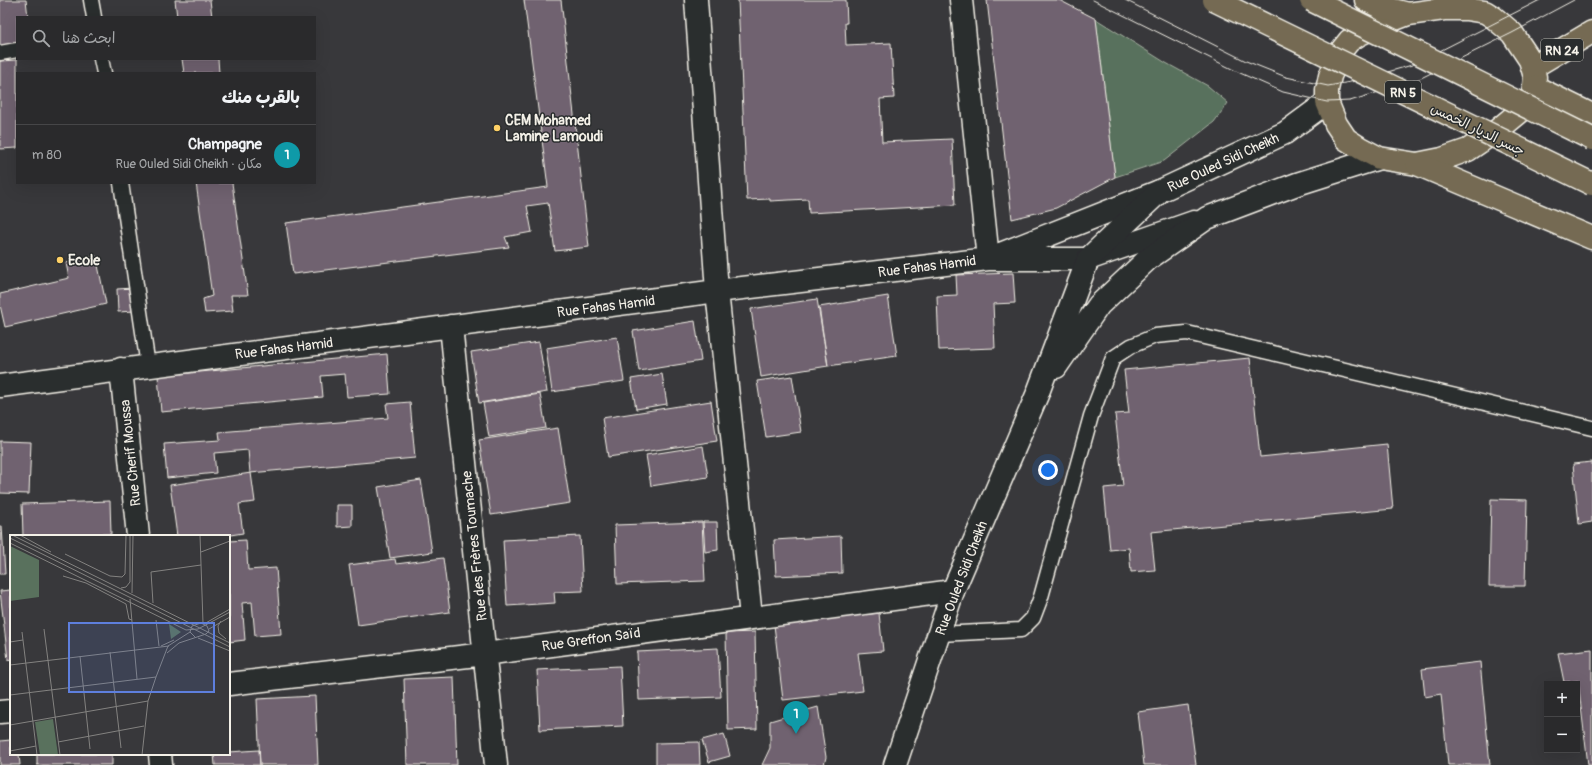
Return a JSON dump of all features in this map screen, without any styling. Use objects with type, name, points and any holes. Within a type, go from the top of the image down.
[{"type":"main road","name":"جسر الديار الخمس","points":[[1214,0],[1592,184]]},
{"type":"main road","points":[[1311,0],[1592,139]]},
{"type":"main road","points":[[1366,0],[1378,6],[1408,14]]},
{"type":"main road","points":[[1418,164],[1442,159],[1468,150],[1499,129],[1522,110],[1533,95],[1534,77],[1527,54],[1512,33],[1480,5],[1408,14],[1364,31],[1345,46],[1337,58],[1328,86],[1327,102],[1336,124],[1346,139],[1379,158],[1418,164],[1592,238]]},
{"type":"main road","name":"RN 24","points":[[1534,77],[1592,32]]},
{"type":"main road","points":[[1534,77],[1592,115]]},
{"type":"street","points":[[696,0],[717,291],[751,617]]},
{"type":"street","points":[[961,0],[988,259],[1160,191]]},
{"type":"street","name":"Rue Ouled Sidi Cheikh","points":[[895,765],[953,591],[1037,395],[1088,259],[1160,191],[1285,133],[1327,102]]},
{"type":"street","name":"Rue Ouled Sidi Cheikh","points":[[1037,395],[1099,305],[1148,259],[1207,218],[1297,184],[1379,158]]},
{"type":"street","name":"Rue Fahas Hamid","points":[[0,386],[717,291],[988,259],[1088,259],[1130,246],[1207,218]]},
{"type":"street","name":"Rue des Frères Toumache","points":[[451,326],[496,765]]},
{"type":"street","name":"Rue Cherif Moussa","points":[[121,370],[138,535]]},
{"type":"street","name":"Rue Greffon Saïd","points":[[230,684],[485,654],[953,591]]},
{"type":"street","points":[[0,712],[10,710]]},
{"type":"street","points":[[160,755],[161,765]]},
{"type":"lane","points":[[91,0],[94,16]]},
{"type":"lane","points":[[0,53],[16,50]]},
{"type":"lane","points":[[101,60],[104,72]]},
{"type":"lane","points":[[121,184],[148,366]]},
{"type":"lane","points":[[939,634],[1020,630],[1033,618],[1041,596],[1091,416],[1113,358],[1131,346],[1155,336],[1187,332],[1592,428]]},
{"type":"green space","points":[[1096,19],[1166,63],[1208,86],[1228,103],[1214,122],[1164,161],[1115,177]]},
{"type":"building","points":[[0,0],[26,0],[28,16],[16,16],[16,43],[0,45]]},
{"type":"building","points":[[175,0],[210,0],[212,16],[177,16]]},
{"type":"building","points":[[524,0],[561,0],[589,247],[555,251],[548,203],[527,206],[532,232],[505,237],[509,247],[293,274],[286,223],[548,187]]},
{"type":"building","points":[[738,0],[846,0],[846,45],[891,43],[894,98],[880,99],[882,142],[952,139],[955,205],[809,213],[808,199],[770,201],[770,199],[747,200]]},
{"type":"building","points":[[987,0],[1059,0],[1096,19],[1115,177],[1056,208],[1012,219]]},
{"type":"building","points":[[17,60],[16,148],[0,149],[0,61]]},
{"type":"building","points":[[182,60],[218,60],[219,72],[184,72]]},
{"type":"building","points":[[196,184],[232,184],[248,295],[231,295],[233,311],[205,313],[203,299],[212,296]]},
{"type":"building","points":[[96,256],[106,304],[5,327],[0,305],[0,294],[69,278],[66,263]]},
{"type":"building","points":[[1013,273],[1015,303],[993,304],[995,348],[939,350],[937,296],[957,295],[956,275]]},
{"type":"building","points":[[133,288],[134,311],[118,312],[117,289]]},
{"type":"building","points":[[888,296],[897,356],[828,366],[819,307]]},
{"type":"building","points":[[817,299],[828,366],[761,377],[751,309]]},
{"type":"building","points":[[695,321],[701,361],[639,371],[633,331]]},
{"type":"building","points":[[617,337],[624,381],[552,392],[546,348]]},
{"type":"building","points":[[539,342],[547,392],[479,403],[471,352]]},
{"type":"building","points":[[387,354],[390,394],[347,397],[345,374],[321,376],[323,397],[161,412],[158,376]]},
{"type":"building","points":[[1250,358],[1260,457],[1387,444],[1393,509],[1151,532],[1155,570],[1131,572],[1129,548],[1110,550],[1104,488],[1123,486],[1115,414],[1129,413],[1124,370]]},
{"type":"building","points":[[662,374],[667,404],[636,409],[631,379]]},
{"type":"building","points":[[792,376],[801,432],[766,437],[757,381]]},
{"type":"building","points":[[540,394],[546,428],[489,437],[483,403]]},
{"type":"building","points":[[711,401],[717,441],[608,457],[602,418]]},
{"type":"building","points":[[410,402],[415,458],[250,473],[248,450],[214,453],[216,473],[167,478],[164,444],[220,440],[219,432],[388,418],[386,404]]},
{"type":"building","points":[[558,428],[570,503],[491,515],[479,440]]},
{"type":"building","points":[[0,441],[31,442],[29,494],[0,493]]},
{"type":"building","points":[[703,446],[708,477],[651,486],[646,455]]},
{"type":"building","points":[[1592,462],[1592,522],[1579,524],[1573,464]]},
{"type":"building","points":[[251,473],[255,502],[239,504],[243,533],[230,535],[177,535],[170,485]]},
{"type":"building","points":[[421,480],[432,552],[390,558],[378,487]]},
{"type":"building","points":[[1491,499],[1527,500],[1525,586],[1489,586]]},
{"type":"building","points":[[110,501],[111,534],[23,535],[22,504]]},
{"type":"building","points":[[337,505],[352,505],[352,526],[337,527]]},
{"type":"building","points":[[702,522],[705,581],[617,584],[615,525]]},
{"type":"building","points":[[703,522],[717,522],[718,550],[705,552]]},
{"type":"building","points":[[0,526],[2,526],[5,574],[0,574]]},
{"type":"building","points":[[580,536],[583,591],[554,592],[555,603],[507,606],[503,540]]},
{"type":"building","points":[[841,536],[842,573],[776,576],[774,540]]},
{"type":"building","points":[[246,540],[248,570],[276,568],[281,634],[255,636],[252,602],[242,603],[245,640],[230,642],[230,541]]},
{"type":"building","points":[[443,558],[450,612],[358,625],[349,565],[395,559],[396,564]]},
{"type":"building","points":[[10,590],[10,659],[8,660],[0,591]]},
{"type":"building","points":[[879,613],[883,651],[858,653],[863,691],[783,700],[774,625]]},
{"type":"building","points":[[755,632],[757,729],[728,730],[726,633]]},
{"type":"building","points":[[718,648],[721,697],[639,700],[637,652]]},
{"type":"building","points":[[1592,649],[1592,765],[1588,765],[1580,698],[1580,681],[1564,681],[1558,653]]},
{"type":"building","points":[[1480,662],[1490,765],[1448,765],[1441,694],[1425,697],[1422,669]]},
{"type":"building","points":[[620,666],[623,726],[540,730],[537,670]]},
{"type":"building","points":[[454,677],[457,765],[407,765],[404,679]]},
{"type":"building","points":[[315,696],[318,765],[260,765],[257,699]]},
{"type":"building","points":[[1188,705],[1196,765],[1144,765],[1138,712]]},
{"type":"building","points":[[818,707],[826,757],[824,765],[762,765],[770,748],[770,721]]},
{"type":"building","points":[[724,734],[730,756],[709,762],[702,740]]},
{"type":"building","points":[[10,740],[10,755],[19,755],[20,765],[0,765],[0,741]]},
{"type":"building","points":[[699,742],[700,765],[656,765],[656,743]]},
{"type":"building","points":[[259,750],[260,765],[215,765],[214,755],[230,755],[230,752]]},
{"type":"building","points":[[37,755],[112,755],[112,765],[37,765]]},
{"type":"tram line","points":[[1093,0],[1240,73],[1283,92],[1327,102],[1350,101],[1417,80],[1512,33],[1574,0]]},
{"type":"tram line","points":[[1125,0],[1246,61],[1286,77],[1328,86],[1356,81],[1412,65],[1540,0]]},
{"type":"place","name":"CEM Mohamed Lamine Lamoudi","points":[[497,128]]},
{"type":"place","name":"Ecole","points":[[60,260]]},
{"type":"place","name":"Champagne","points":[[796,734]]}]
